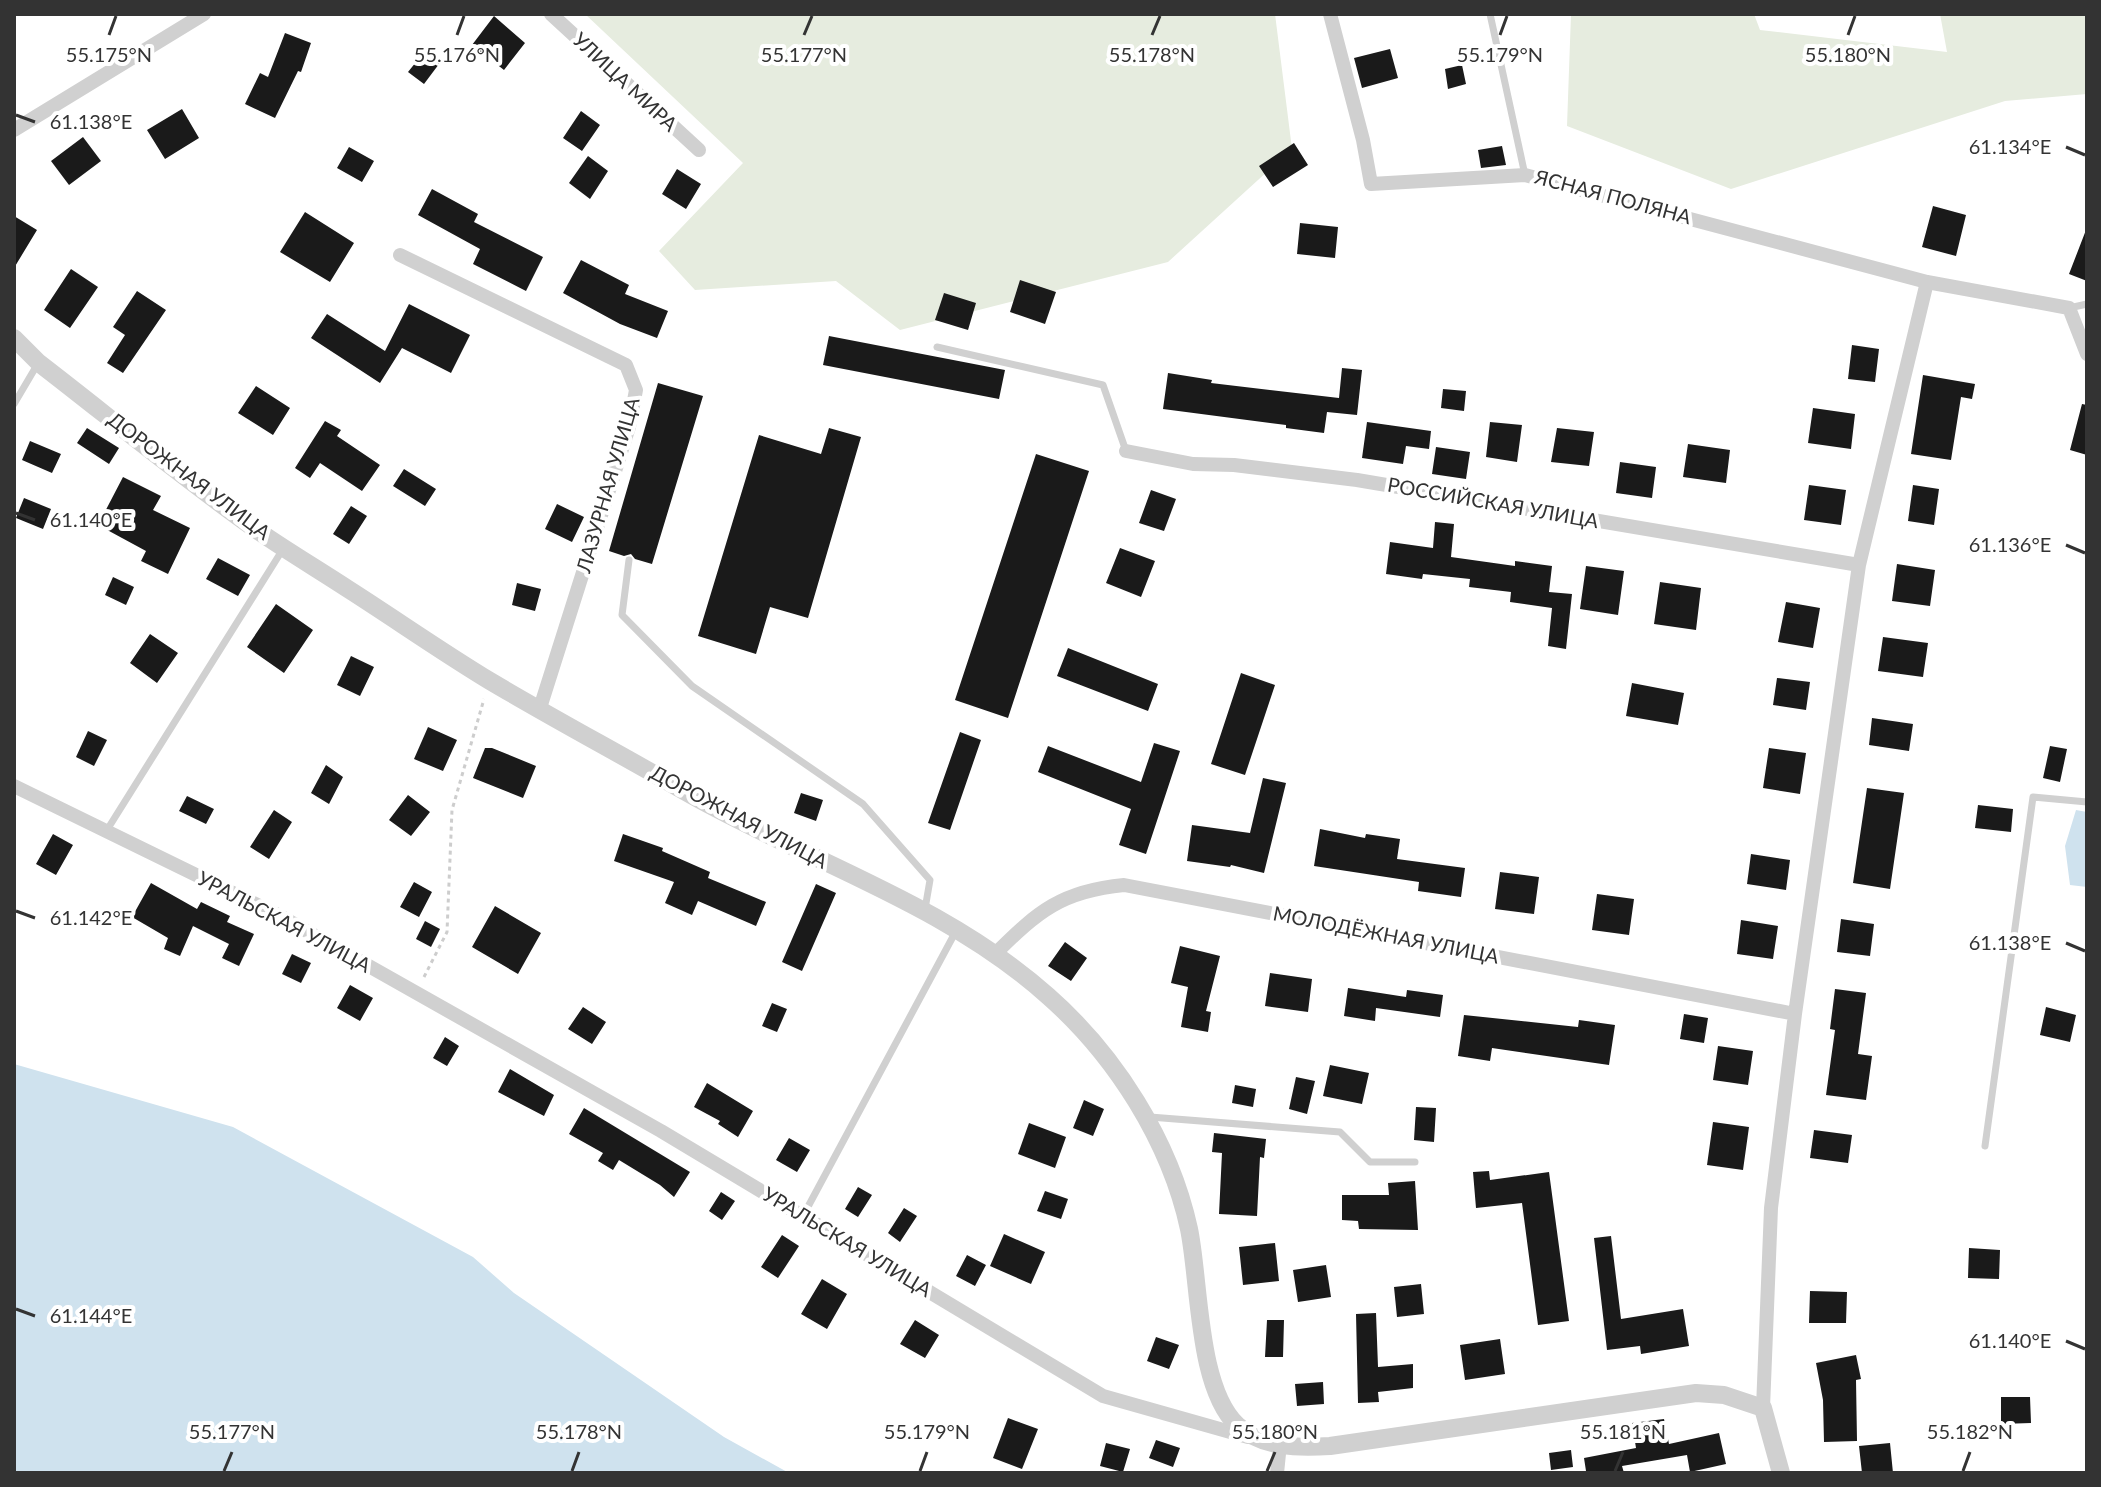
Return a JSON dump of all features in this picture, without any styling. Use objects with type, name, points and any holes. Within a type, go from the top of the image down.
[{"type":"street","points":[[14,130],[204,14]]},
{"type":"street","name":"УЛИЦА МИРА","points":[[551,14],[699,150]]},
{"type":"street","name":"ЯСНАЯ ПОЛЯНА","points":[[1330,14],[1363,140],[1371,184],[1525,175],[1927,282],[2069,308]]},
{"type":"street","name":"ЛАЗУРНАЯ УЛИЦА","points":[[400,255],[626,365],[636,390],[629,427],[540,708]]},
{"type":"street","points":[[1781,1473],[1763,1408],[1771,1208],[1795,1014],[1859,565],[1927,282]]},
{"type":"street","points":[[2069,308],[2087,354]]},
{"type":"street","name":"ДОРОЖНАЯ УЛИЦА","points":[[14,338],[39,363],[251,526],[489,680],[720,812],[957,929],[1049,996],[1100,1048],[1144,1117],[1167,1161],[1188,1225],[1206,1363],[1223,1406],[1238,1426],[1272,1443]]},
{"type":"street","name":"РОССИЙСКАЯ УЛИЦА","points":[[1126,451],[1193,464],[1234,465],[1357,480],[1859,565]]},
{"type":"street","name":"УРАЛЬСКАЯ УЛИЦА","points":[[14,786],[282,917],[661,1131],[1103,1396],[1298,1448],[1696,1393],[1724,1395],[1763,1408]]},
{"type":"street","name":"МОЛОДЁЖНАЯ УЛИЦА","points":[[995,954],[1022,927],[1056,901],[1090,888],[1124,885],[1795,1014]]},
{"type":"street","points":[[1272,1443],[1277,1473]]},
{"type":"lane","points":[[1490,14],[1525,175]]},
{"type":"lane","points":[[2069,308],[2087,304]]},
{"type":"lane","points":[[937,347],[1103,385],[1126,451]]},
{"type":"lane","points":[[14,404],[39,363]]},
{"type":"lane","points":[[107,831],[285,548]]},
{"type":"lane","points":[[629,560],[622,615],[692,686],[863,804],[930,880],[925,912]]},
{"type":"lane","points":[[1985,1146],[2033,797],[2087,802]]},
{"type":"lane","points":[[803,1216],[957,929]]},
{"type":"lane","points":[[1144,1117],[1340,1132],[1370,1162],[1415,1162]]},
{"type":"path","points":[[416,993],[447,932],[452,810],[489,680]]},
{"type":"shaded area","points":[[585,14],[1275,14],[1292,149],[1168,262],[900,330],[836,281],[695,290],[659,251],[743,163]]},
{"type":"shaded area","points":[[1571,14],[1754,14],[1760,30],[1947,52],[1940,14],[2087,14],[2087,94],[2005,101],[1731,189],[1567,126]]},
{"type":"water","points":[[2076,810],[2087,812],[2087,887],[2070,885],[2065,846]]},
{"type":"water","points":[[14,1064],[233,1127],[473,1257],[514,1293],[724,1437],[789,1473],[14,1473]]},
{"type":"building","points":[[494,16],[525,43],[504,70],[472,45]]},
{"type":"building","points":[[285,33],[311,43],[301,72],[298,71],[275,118],[245,104],[260,73],[268,77]]},
{"type":"building","points":[[1390,49],[1398,78],[1362,88],[1354,58]]},
{"type":"building","points":[[424,52],[439,64],[424,84],[408,72]]},
{"type":"building","points":[[1462,65],[1466,84],[1448,89],[1445,69]]},
{"type":"building","points":[[182,109],[199,138],[165,159],[147,130]]},
{"type":"building","points":[[581,111],[600,125],[582,151],[563,138]]},
{"type":"building","points":[[83,137],[101,161],[69,185],[51,161]]},
{"type":"building","points":[[1294,143],[1308,165],[1273,187],[1259,166]]},
{"type":"building","points":[[1502,146],[1506,165],[1481,168],[1478,150]]},
{"type":"building","points":[[349,147],[374,161],[362,182],[337,168]]},
{"type":"building","points":[[588,156],[608,171],[590,199],[569,183]]},
{"type":"building","points":[[677,169],[701,184],[686,209],[662,194]]},
{"type":"building","points":[[432,189],[478,214],[474,222],[543,257],[526,291],[473,264],[480,249],[418,215]]},
{"type":"building","points":[[1933,206],[1966,215],[1956,256],[1922,247]]},
{"type":"building","points":[[305,212],[354,243],[330,282],[280,252]]},
{"type":"building","points":[[14,216],[37,230],[14,268]]},
{"type":"building","points":[[1300,223],[1338,227],[1335,258],[1297,254]]},
{"type":"building","points":[[2087,230],[2087,281],[2069,274]]},
{"type":"building","points":[[581,260],[629,285],[625,294],[668,311],[657,338],[620,324],[563,293]]},
{"type":"building","points":[[71,269],[98,287],[70,328],[44,310]]},
{"type":"building","points":[[1020,280],[1056,292],[1045,324],[1010,312]]},
{"type":"building","points":[[137,291],[166,310],[123,373],[107,363],[125,335],[113,327]]},
{"type":"building","points":[[944,293],[976,303],[968,330],[935,320]]},
{"type":"building","points":[[409,304],[470,335],[451,373],[402,348],[380,383],[311,338],[327,314],[385,351]]},
{"type":"building","points":[[829,336],[1005,370],[999,399],[823,365]]},
{"type":"building","points":[[1852,345],[1879,349],[1875,382],[1848,379]]},
{"type":"building","points":[[1342,368],[1362,370],[1357,415],[1327,412],[1324,433],[1163,409],[1168,373],[1212,380],[1211,383],[1339,398]]},
{"type":"building","points":[[1923,375],[1975,384],[1972,399],[1961,397],[1951,460],[1911,454]]},
{"type":"building","points":[[658,383],[703,396],[652,564],[635,559],[631,554],[624,556],[609,551]]},
{"type":"building","points":[[256,386],[290,408],[273,435],[238,413]]},
{"type":"building","points":[[1443,389],[1466,391],[1464,411],[1441,408]]},
{"type":"building","points":[[2082,404],[2087,405],[2087,455],[2070,450]]},
{"type":"building","points":[[1813,408],[1855,414],[1851,449],[1808,443]]},
{"type":"building","points":[[325,421],[341,430],[337,436],[380,465],[362,491],[320,463],[310,478],[295,468]]},
{"type":"building","points":[[1367,422],[1431,431],[1429,449],[1406,446],[1403,464],[1362,458]]},
{"type":"building","points":[[1490,422],[1522,425],[1517,462],[1486,457]]},
{"type":"building","points":[[87,428],[119,448],[109,464],[77,443]]},
{"type":"building","points":[[829,428],[861,437],[808,618],[770,607],[756,654],[698,636],[759,435],[821,454]]},
{"type":"building","points":[[1557,428],[1594,432],[1589,466],[1551,462]]},
{"type":"building","points":[[30,441],[61,454],[52,473],[22,460]]},
{"type":"building","points":[[1688,444],[1730,450],[1726,483],[1683,477]]},
{"type":"building","points":[[1436,447],[1470,452],[1466,479],[1432,474]]},
{"type":"building","points":[[1036,454],[1089,471],[1008,718],[955,700]]},
{"type":"building","points":[[1620,462],[1656,467],[1652,498],[1616,493]]},
{"type":"building","points":[[404,469],[436,489],[425,506],[393,486]]},
{"type":"building","points":[[123,477],[161,496],[153,510],[190,528],[168,574],[141,561],[146,551],[98,525]]},
{"type":"building","points":[[1809,485],[1846,490],[1841,525],[1804,520]]},
{"type":"building","points":[[1913,485],[1939,489],[1934,525],[1908,521]]},
{"type":"building","points":[[1151,490],[1176,499],[1164,531],[1139,523]]},
{"type":"building","points":[[24,498],[51,509],[43,529],[16,518]]},
{"type":"building","points":[[557,504],[584,517],[572,542],[545,529]]},
{"type":"building","points":[[351,506],[367,516],[349,544],[333,534]]},
{"type":"building","points":[[1435,522],[1454,524],[1451,557],[1515,566],[1515,561],[1552,566],[1549,592],[1572,594],[1566,649],[1548,646],[1552,608],[1510,602],[1511,592],[1469,587],[1470,579],[1423,574],[1422,579],[1386,574],[1390,542],[1433,548]]},
{"type":"building","points":[[1120,548],[1155,561],[1141,597],[1106,583]]},
{"type":"building","points":[[218,558],[250,575],[238,596],[206,579]]},
{"type":"building","points":[[1897,564],[1935,570],[1930,606],[1892,601]]},
{"type":"building","points":[[1586,566],[1624,571],[1618,615],[1580,609]]},
{"type":"building","points":[[113,577],[134,587],[126,605],[105,595]]},
{"type":"building","points":[[1660,582],[1701,588],[1696,630],[1654,624]]},
{"type":"building","points":[[517,583],[541,589],[535,611],[512,605]]},
{"type":"building","points":[[1786,602],[1820,608],[1813,648],[1778,642]]},
{"type":"building","points":[[276,604],[313,630],[284,673],[247,647]]},
{"type":"building","points":[[150,634],[178,653],[157,683],[130,663]]},
{"type":"building","points":[[1883,637],[1928,643],[1923,677],[1878,671]]},
{"type":"building","points":[[1068,648],[1158,684],[1148,711],[1057,676]]},
{"type":"building","points":[[351,656],[374,667],[360,696],[337,685]]},
{"type":"building","points":[[1241,673],[1275,685],[1245,775],[1211,764]]},
{"type":"building","points":[[1777,678],[1810,682],[1806,710],[1773,705]]},
{"type":"building","points":[[1632,683],[1684,693],[1678,725],[1626,716]]},
{"type":"building","points":[[1872,718],[1913,724],[1909,751],[1869,745]]},
{"type":"building","points":[[428,727],[457,740],[443,771],[414,759]]},
{"type":"building","points":[[88,731],[107,740],[94,766],[76,757]]},
{"type":"building","points":[[960,732],[981,740],[950,830],[928,823]]},
{"type":"building","points":[[1154,743],[1180,751],[1146,854],[1119,845],[1131,809],[1038,772],[1048,746],[1141,782]]},
{"type":"building","points":[[2050,746],[2067,749],[2060,782],[2043,778]]},
{"type":"building","points":[[485,748],[536,766],[523,798],[473,778]]},
{"type":"building","points":[[1769,748],[1806,753],[1800,794],[1763,788]]},
{"type":"building","points":[[326,765],[343,777],[329,804],[311,793]]},
{"type":"building","points":[[1263,778],[1286,783],[1264,873],[1231,865],[1187,861],[1192,825],[1250,833]]},
{"type":"building","points":[[1867,788],[1904,793],[1890,889],[1853,883]]},
{"type":"building","points":[[801,793],[823,800],[816,821],[794,813]]},
{"type":"building","points":[[408,795],[430,812],[411,836],[389,820]]},
{"type":"building","points":[[187,796],[214,809],[206,824],[179,811]]},
{"type":"building","points":[[1978,805],[2013,809],[2011,832],[1975,828]]},
{"type":"building","points":[[274,810],[292,822],[269,859],[250,847]]},
{"type":"building","points":[[1320,829],[1365,838],[1366,834],[1400,839],[1397,859],[1465,868],[1461,897],[1418,891],[1419,882],[1314,866]]},
{"type":"building","points":[[53,834],[73,845],[56,875],[36,864]]},
{"type":"building","points":[[623,834],[663,848],[662,851],[710,872],[708,878],[766,902],[756,926],[698,901],[692,915],[665,903],[674,882],[614,861]]},
{"type":"building","points":[[1751,854],[1790,860],[1786,890],[1747,884]]},
{"type":"building","points":[[1500,872],[1539,877],[1534,914],[1495,909]]},
{"type":"building","points":[[414,882],[432,892],[419,917],[400,907]]},
{"type":"building","points":[[151,883],[197,909],[201,902],[230,916],[227,922],[254,934],[239,966],[222,958],[229,944],[193,926],[180,956],[164,949],[168,938],[132,917]]},
{"type":"building","points":[[816,884],[836,893],[802,971],[782,962]]},
{"type":"building","points":[[1597,894],[1634,899],[1629,935],[1592,930]]},
{"type":"building","points":[[495,906],[541,933],[518,974],[472,947]]},
{"type":"building","points":[[1841,919],[1874,924],[1870,956],[1837,952]]},
{"type":"building","points":[[1741,920],[1778,926],[1773,959],[1737,954]]},
{"type":"building","points":[[425,921],[440,929],[431,947],[416,939]]},
{"type":"building","points":[[1065,942],[1087,958],[1071,981],[1048,966]]},
{"type":"building","points":[[1180,946],[1220,956],[1206,1011],[1211,1012],[1208,1032],[1181,1027],[1188,987],[1171,983]]},
{"type":"building","points":[[292,954],[311,963],[301,983],[282,974]]},
{"type":"building","points":[[1270,973],[1312,979],[1308,1012],[1265,1006]]},
{"type":"building","points":[[350,985],[373,998],[360,1021],[337,1008]]},
{"type":"building","points":[[1348,988],[1406,997],[1407,990],[1443,995],[1440,1017],[1376,1008],[1375,1021],[1344,1016]]},
{"type":"building","points":[[1835,989],[1866,993],[1858,1054],[1872,1056],[1866,1100],[1826,1095],[1835,1030],[1830,1029]]},
{"type":"building","points":[[772,1003],[787,1009],[777,1032],[762,1026]]},
{"type":"building","points":[[583,1007],[606,1022],[592,1044],[568,1029]]},
{"type":"building","points":[[2046,1007],[2076,1015],[2070,1042],[2040,1035]]},
{"type":"building","points":[[1684,1014],[1708,1018],[1704,1043],[1680,1039]]},
{"type":"building","points":[[1464,1015],[1578,1027],[1579,1020],[1615,1025],[1609,1065],[1492,1048],[1490,1061],[1458,1056]]},
{"type":"building","points":[[445,1037],[459,1046],[447,1066],[433,1058]]},
{"type":"building","points":[[1718,1046],[1753,1051],[1748,1085],[1713,1080]]},
{"type":"building","points":[[1330,1065],[1369,1073],[1362,1104],[1323,1096]]},
{"type":"building","points":[[510,1069],[554,1095],[544,1116],[498,1092]]},
{"type":"building","points":[[1296,1077],[1315,1081],[1307,1114],[1289,1109]]},
{"type":"building","points":[[707,1083],[753,1111],[738,1137],[718,1124],[720,1121],[694,1107]]},
{"type":"building","points":[[1235,1085],[1256,1089],[1253,1107],[1232,1103]]},
{"type":"building","points":[[1084,1100],[1104,1109],[1093,1136],[1073,1128]]},
{"type":"building","points":[[1416,1107],[1436,1108],[1434,1142],[1414,1140]]},
{"type":"building","points":[[584,1108],[690,1172],[674,1197],[619,1160],[613,1170],[598,1161],[603,1153],[569,1134]]},
{"type":"building","points":[[1713,1122],[1749,1127],[1743,1170],[1707,1165]]},
{"type":"building","points":[[1029,1123],[1066,1137],[1055,1168],[1018,1154]]},
{"type":"building","points":[[1814,1130],[1852,1135],[1848,1163],[1810,1158]]},
{"type":"building","points":[[1214,1133],[1266,1139],[1264,1158],[1260,1157],[1257,1216],[1219,1214],[1222,1153],[1212,1152]]},
{"type":"building","points":[[789,1138],[810,1150],[797,1172],[776,1160]]},
{"type":"building","points":[[1489,1171],[1490,1180],[1549,1172],[1569,1321],[1538,1325],[1522,1203],[1476,1208],[1473,1172]]},
{"type":"building","points":[[1415,1181],[1418,1230],[1359,1229],[1358,1221],[1342,1220],[1342,1195],[1389,1195],[1388,1183]]},
{"type":"building","points":[[858,1187],[872,1195],[858,1217],[845,1209]]},
{"type":"building","points":[[1045,1191],[1068,1199],[1061,1219],[1037,1211]]},
{"type":"building","points":[[721,1192],[735,1201],[722,1220],[709,1211]]},
{"type":"building","points":[[904,1208],[917,1216],[900,1242],[888,1233]]},
{"type":"building","points":[[1004,1234],[1045,1252],[1031,1284],[990,1266]]},
{"type":"building","points":[[782,1235],[799,1246],[778,1278],[761,1267]]},
{"type":"building","points":[[1611,1236],[1621,1319],[1683,1309],[1689,1346],[1641,1354],[1640,1346],[1607,1350],[1594,1238]]},
{"type":"building","points":[[1275,1243],[1279,1281],[1243,1285],[1239,1247]]},
{"type":"building","points":[[1969,1248],[2000,1250],[1999,1279],[1968,1278]]},
{"type":"building","points":[[967,1255],[986,1265],[975,1286],[956,1276]]},
{"type":"building","points":[[1326,1265],[1331,1297],[1298,1302],[1293,1270]]},
{"type":"building","points":[[822,1279],[847,1294],[827,1329],[801,1314]]},
{"type":"building","points":[[1421,1284],[1424,1314],[1397,1317],[1394,1287]]},
{"type":"building","points":[[1810,1291],[1847,1292],[1846,1323],[1809,1323]]},
{"type":"building","points":[[1376,1313],[1378,1367],[1413,1364],[1413,1388],[1378,1392],[1379,1402],[1358,1403],[1356,1314]]},
{"type":"building","points":[[915,1320],[939,1335],[925,1358],[900,1344]]},
{"type":"building","points":[[1267,1320],[1284,1320],[1283,1357],[1265,1357]]},
{"type":"building","points":[[1156,1337],[1179,1345],[1169,1369],[1147,1361]]},
{"type":"building","points":[[1500,1339],[1505,1374],[1465,1380],[1460,1345]]},
{"type":"building","points":[[1856,1355],[1861,1379],[1856,1380],[1857,1441],[1824,1442],[1823,1400],[1816,1363]]},
{"type":"building","points":[[1323,1382],[1324,1404],[1297,1406],[1295,1384]]},
{"type":"building","points":[[2001,1397],[2030,1397],[2031,1423],[2001,1424]]},
{"type":"building","points":[[1008,1418],[1038,1429],[1022,1469],[993,1458]]},
{"type":"building","points":[[1664,1419],[1669,1444],[1719,1433],[1726,1464],[1690,1472],[1687,1455],[1622,1466],[1624,1473],[1586,1471],[1584,1458],[1636,1448],[1632,1423]]},
{"type":"building","points":[[1156,1440],[1180,1448],[1173,1467],[1149,1458]]},
{"type":"building","points":[[1106,1443],[1130,1449],[1123,1472],[1100,1466]]},
{"type":"building","points":[[1890,1443],[1893,1473],[1862,1473],[1859,1446]]},
{"type":"building","points":[[1571,1450],[1573,1467],[1551,1470],[1549,1453]]}]
